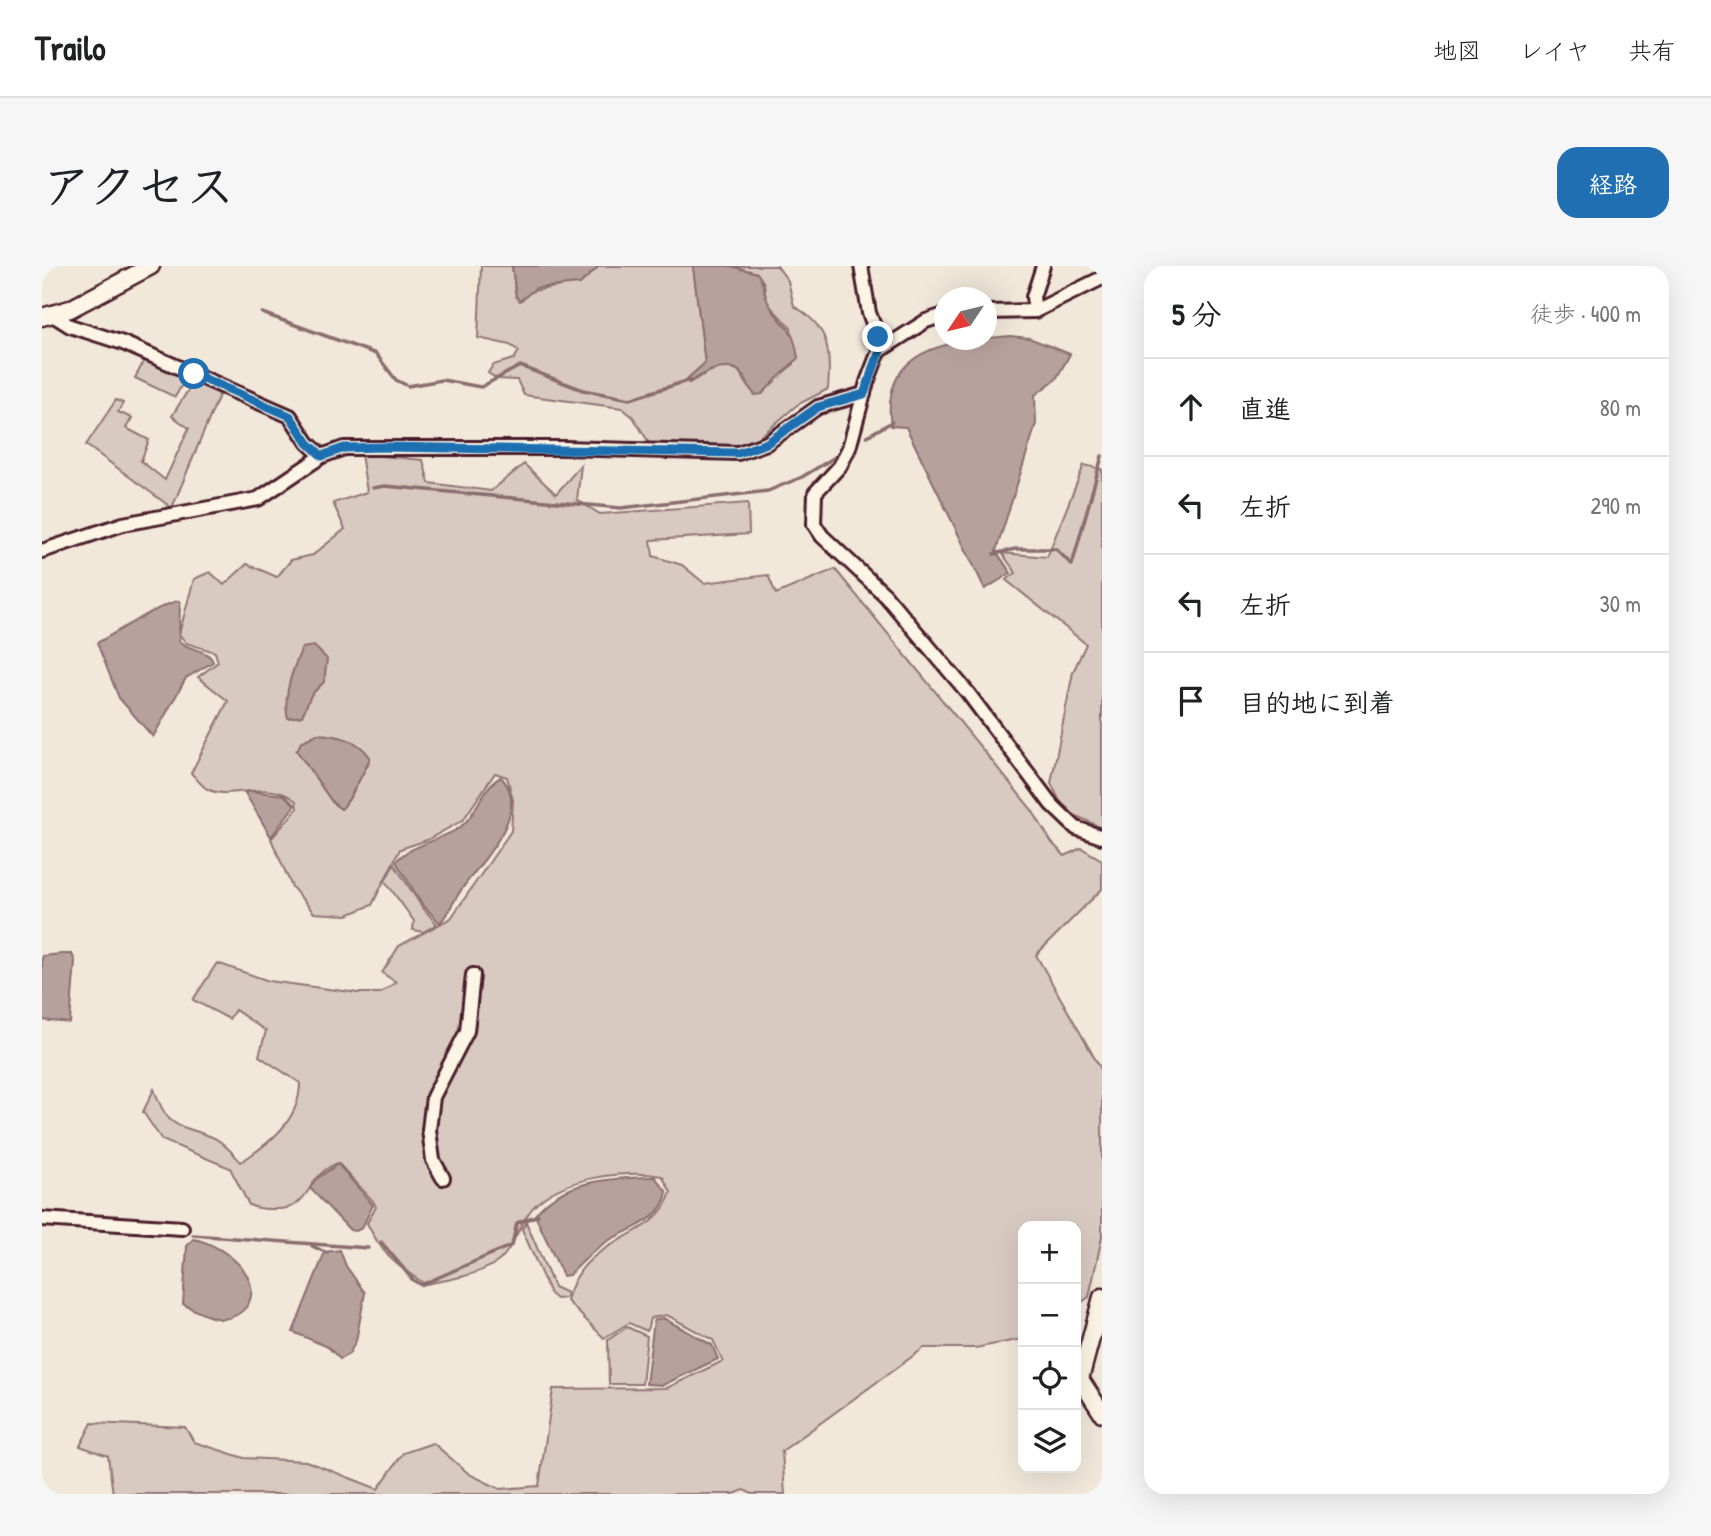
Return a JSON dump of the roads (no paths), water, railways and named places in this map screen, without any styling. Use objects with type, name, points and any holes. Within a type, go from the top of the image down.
[{"type":"street","points":[[47,316],[70,309],[151,266]]},
{"type":"street","points":[[861,266],[869,313],[880,351]]},
{"type":"street","points":[[1035,311],[1033,297],[1043,266]]},
{"type":"street","points":[[997,312],[1035,311],[1102,278]]},
{"type":"street","points":[[47,316],[122,343],[290,416],[308,443],[322,456]]},
{"type":"street","points":[[934,318],[880,351],[864,394],[849,448],[840,466],[815,494],[814,524],[831,546],[885,596],[951,673],[1051,804],[1076,828],[1102,837]]},
{"type":"street","points":[[42,551],[123,524],[258,499],[322,456],[344,448],[738,453],[767,443],[818,407],[864,394]]},
{"type":"street","points":[[443,1178],[430,1149],[432,1108],[447,1067],[467,1031],[472,975]]},
{"type":"street","points":[[42,1219],[182,1228]]},
{"type":"street","points":[[1102,1297],[1080,1379],[1102,1413]]},
{"type":"waterway","points":[[262,313],[376,354],[396,380],[408,386],[442,380],[481,387],[520,366],[583,390],[630,399],[690,380]]},
{"type":"waterway","points":[[867,436],[892,422]]},
{"type":"waterway","points":[[373,488],[385,486],[621,508],[768,491],[802,477],[840,454]]},
{"type":"waterway","points":[[994,554],[1015,549],[1056,549],[1072,565],[1102,456]]},
{"type":"waterway","points":[[381,1242],[413,1280],[421,1285],[512,1245],[517,1223],[538,1215]]},
{"type":"waterway","points":[[79,1227],[168,1234]]},
{"type":"waterway","points":[[193,1235],[368,1248]]},
{"type":"waterway","points":[[312,1246],[327,1253]]}]
